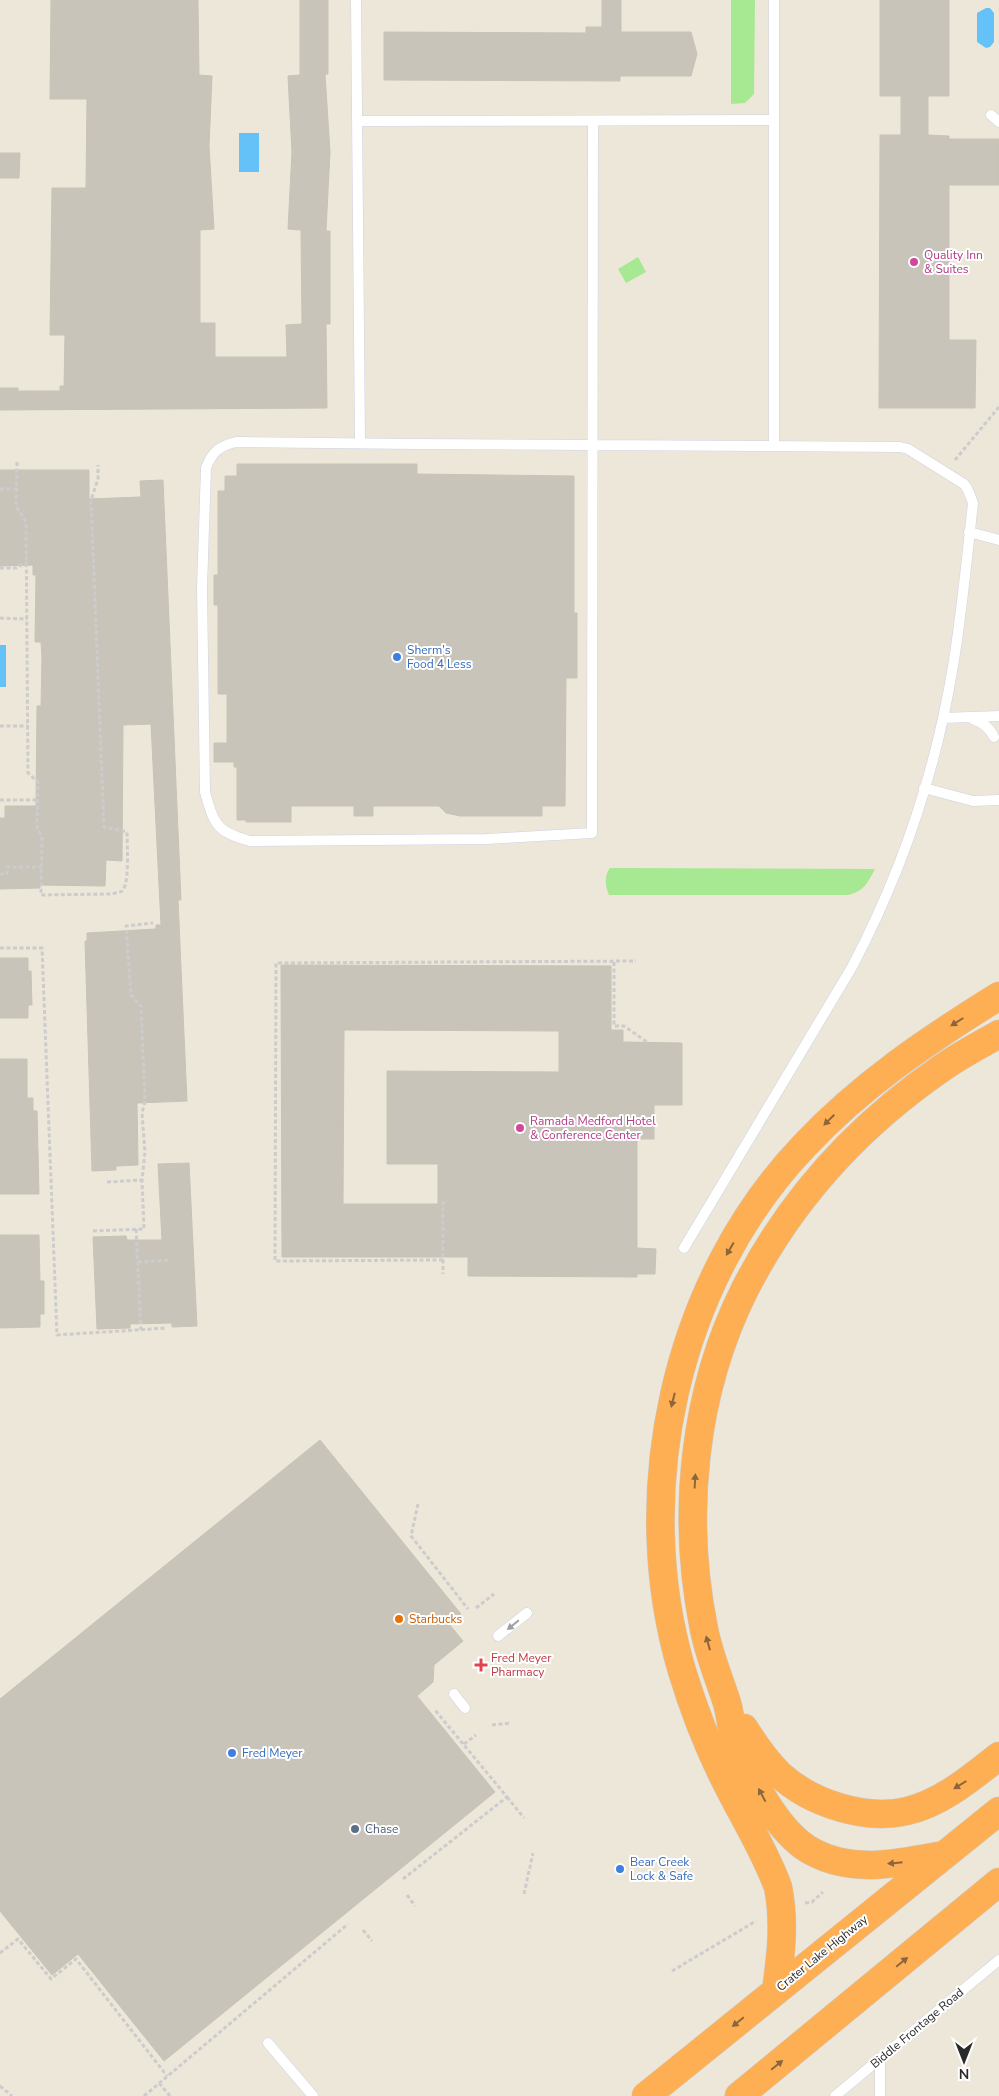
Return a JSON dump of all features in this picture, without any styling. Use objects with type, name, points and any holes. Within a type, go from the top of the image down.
[{"type":"highway","points":[[776,1991],[783,1925],[778,1887],[764,1853],[724,1778],[698,1717],[682,1669],[665,1587],[662,1553],[662,1504],[664,1457],[670,1410],[693,1328],[708,1292],[746,1222],[773,1182],[834,1115],[874,1080],[910,1053],[999,996]]},
{"type":"highway","points":[[943,1855],[901,1863],[849,1865],[824,1857],[800,1844],[779,1823],[760,1792],[734,1736],[727,1704],[704,1631],[697,1587],[693,1515],[696,1459],[710,1382],[725,1337],[744,1291],[766,1249],[788,1216],[819,1177],[878,1117],[944,1066],[999,1034]]},
{"type":"highway","points":[[727,1704],[765,1758],[779,1774],[795,1786],[821,1800],[850,1810],[877,1814],[908,1811],[939,1798],[969,1780],[999,1756]]},
{"type":"highway","name":"Crater Lake Highway","points":[[646,2096],[999,1811]]},
{"type":"highway","points":[[739,2096],[999,1882]]},
{"type":"lane","points":[[356,0],[360,443]]},
{"type":"lane","points":[[774,0],[774,446]]},
{"type":"lane","points":[[991,115],[999,122]]},
{"type":"lane","points":[[357,121],[774,120]]},
{"type":"lane","points":[[593,121],[592,445],[592,833],[476,839],[250,840],[230,836],[218,827],[211,813],[205,792],[202,588],[206,468],[211,455],[220,446],[236,442],[592,445],[900,447],[908,449],[964,484],[973,504],[953,665],[943,718],[909,835],[874,926],[865,943],[836,995],[684,1248]]},
{"type":"lane","points":[[970,532],[999,540]]},
{"type":"lane","points":[[943,718],[999,716]]},
{"type":"lane","points":[[984,717],[999,726]]},
{"type":"lane","points":[[966,718],[981,722],[990,729],[994,737]]},
{"type":"lane","points":[[924,788],[973,801],[996,801],[999,792]]},
{"type":"lane","points":[[498,1636],[527,1613]]},
{"type":"lane","points":[[454,1694],[464,1708]]},
{"type":"lane","name":"Biddle Frontage Road","points":[[835,2096],[999,1960]]},
{"type":"lane","points":[[268,2043],[313,2096]]},
{"type":"lane","points":[[880,2058],[880,2096]]},
{"type":"path","points":[[944,472],[999,407]]},
{"type":"path","points":[[17,462],[17,509],[26,522],[28,772],[38,782],[37,828],[42,837],[41,896],[110,894],[121,891],[125,886],[127,878],[127,832],[104,827],[91,500],[98,480],[98,465]]},
{"type":"path","points":[[0,488],[17,489]]},
{"type":"path","points":[[0,568],[16,568],[27,562]]},
{"type":"path","points":[[0,618],[27,619]]},
{"type":"path","points":[[0,726],[28,726]]},
{"type":"path","points":[[0,800],[37,800]]},
{"type":"path","points":[[0,874],[7,874],[8,867],[42,867]]},
{"type":"path","points":[[93,1231],[144,1229],[142,1113],[144,1102],[141,1006],[131,995],[126,926],[153,923]]},
{"type":"path","points":[[0,948],[42,948],[57,1335],[167,1328]]},
{"type":"path","points":[[443,1260],[275,1261],[276,963],[636,961]]},
{"type":"path","points":[[614,962],[614,1026],[624,1026],[647,1042]]},
{"type":"path","points":[[107,1182],[142,1180]]},
{"type":"path","points":[[443,1201],[443,1274]]},
{"type":"path","points":[[136,1229],[141,1330]]},
{"type":"path","points":[[138,1262],[170,1260]]},
{"type":"path","points":[[418,1504],[411,1536],[468,1609]]},
{"type":"path","points":[[476,1608],[494,1594]]},
{"type":"path","points":[[435,1710],[524,1818]]},
{"type":"path","points":[[492,1725],[511,1723]]},
{"type":"path","points":[[464,1744],[476,1735]]},
{"type":"path","points":[[403,1879],[507,1797]]},
{"type":"path","points":[[524,1894],[533,1853]]},
{"type":"path","points":[[798,1905],[812,1902],[823,1892]]},
{"type":"path","points":[[407,1895],[416,1906]]},
{"type":"path","points":[[672,1971],[761,1919]]},
{"type":"path","points":[[144,2096],[348,1924]]},
{"type":"path","points":[[363,1930],[372,1941]]},
{"type":"path","points":[[0,1953],[18,1939],[33,1954],[51,1979],[76,1959],[168,2076]]},
{"type":"path","points":[[159,2083],[170,2096]]},
{"type":"path","points":[[0,2086],[12,2096]]},
{"type":"green space","points":[[731,0],[755,0],[754,94],[745,103],[731,104]]},
{"type":"green space","points":[[638,257],[646,272],[626,283],[618,269]]},
{"type":"green space","points":[[610,868],[875,869],[864,886],[848,895],[609,895],[606,881]]},
{"type":"water","points":[[990,8],[994,13],[994,42],[990,47],[986,48],[977,42],[977,13]]},
{"type":"water","points":[[239,133],[259,133],[259,172],[239,172]]},
{"type":"water","points":[[0,645],[6,645],[6,687],[0,687]]},
{"type":"building","points":[[51,0],[198,0],[199,75],[212,76],[209,146],[214,229],[200,230],[200,323],[215,323],[215,357],[287,357],[286,325],[302,324],[301,230],[288,229],[292,152],[288,76],[300,75],[300,0],[328,0],[328,74],[325,74],[330,152],[326,231],[330,231],[330,324],[326,324],[327,408],[0,410],[0,388],[18,388],[18,391],[60,391],[60,386],[64,386],[65,335],[50,335],[52,188],[86,188],[87,99],[50,99]]},
{"type":"building","points":[[602,0],[621,0],[621,32],[691,32],[697,54],[691,76],[620,76],[620,81],[384,80],[384,32],[586,33],[586,27],[602,27]]},
{"type":"building","name":"Quality Inn & Suites","points":[[880,0],[949,0],[949,96],[928,96],[928,135],[949,136],[949,139],[999,139],[999,185],[949,185],[949,340],[976,340],[975,408],[879,408],[880,135],[901,135],[901,96],[880,96]]},
{"type":"building","points":[[0,153],[20,153],[19,178],[0,178]]},
{"type":"building","name":"Sherm's Food 4 Less","points":[[237,464],[417,464],[417,474],[574,476],[574,613],[577,613],[577,678],[566,678],[565,806],[542,806],[542,816],[460,816],[446,813],[439,806],[373,806],[373,816],[354,816],[354,806],[291,806],[291,822],[246,822],[246,820],[237,820],[237,767],[234,767],[234,762],[214,762],[214,743],[227,743],[227,694],[218,694],[218,605],[214,605],[214,575],[218,575],[218,491],[225,491],[225,476],[237,476]]},
{"type":"building","points":[[0,470],[89,470],[89,499],[141,497],[140,481],[163,480],[181,900],[178,900],[187,1101],[137,1103],[138,1165],[116,1166],[116,1170],[92,1171],[85,941],[87,941],[87,933],[156,929],[156,925],[161,925],[151,724],[123,725],[122,861],[106,860],[105,886],[40,885],[40,888],[0,889],[0,818],[5,818],[5,806],[36,806],[37,706],[41,706],[42,657],[41,642],[35,642],[36,575],[33,575],[33,565],[0,566]]},
{"type":"building","points":[[0,958],[28,958],[28,971],[31,971],[32,1005],[28,1005],[28,1018],[0,1018]]},
{"type":"building","points":[[281,965],[611,966],[611,1030],[623,1030],[623,1042],[682,1043],[682,1105],[654,1105],[654,1139],[637,1139],[637,1248],[656,1249],[655,1274],[637,1274],[637,1277],[468,1276],[468,1257],[282,1257]],"holes":[[[344,1030],[559,1031],[559,1072],[387,1071],[387,1164],[438,1164],[438,1204],[343,1204]]]},
{"type":"building","points":[[0,1059],[27,1059],[27,1098],[33,1098],[33,1111],[37,1111],[39,1194],[0,1194]]},
{"type":"building","points":[[189,1163],[197,1326],[172,1327],[172,1323],[130,1324],[130,1328],[97,1329],[93,1237],[126,1236],[127,1240],[162,1240],[158,1164]]},
{"type":"building","points":[[0,1235],[39,1235],[40,1281],[44,1281],[44,1314],[40,1314],[40,1327],[0,1328]]},
{"type":"building","name":"Fred Meyer","points":[[320,1440],[461,1614],[449,1624],[463,1641],[434,1665],[433,1682],[417,1696],[495,1792],[164,2061],[78,1954],[52,1975],[0,1911],[0,1699]]},
{"type":"place","name":"Quality Inn & Suites","points":[[914,262]]},
{"type":"place","name":"Sherm's Food 4 Less","points":[[397,657]]},
{"type":"place","name":"Ramada Medford Hotel & Conference Center","points":[[520,1128]]},
{"type":"place","name":"Starbucks","points":[[399,1619]]},
{"type":"place","name":"Fred Meyer Pharmacy","points":[[481,1665]]},
{"type":"place","name":"Fred Meyer","points":[[232,1753]]},
{"type":"place","name":"Chase","points":[[355,1829]]},
{"type":"place","name":"Bear Creek Lock & Safe","points":[[620,1869]]}]
